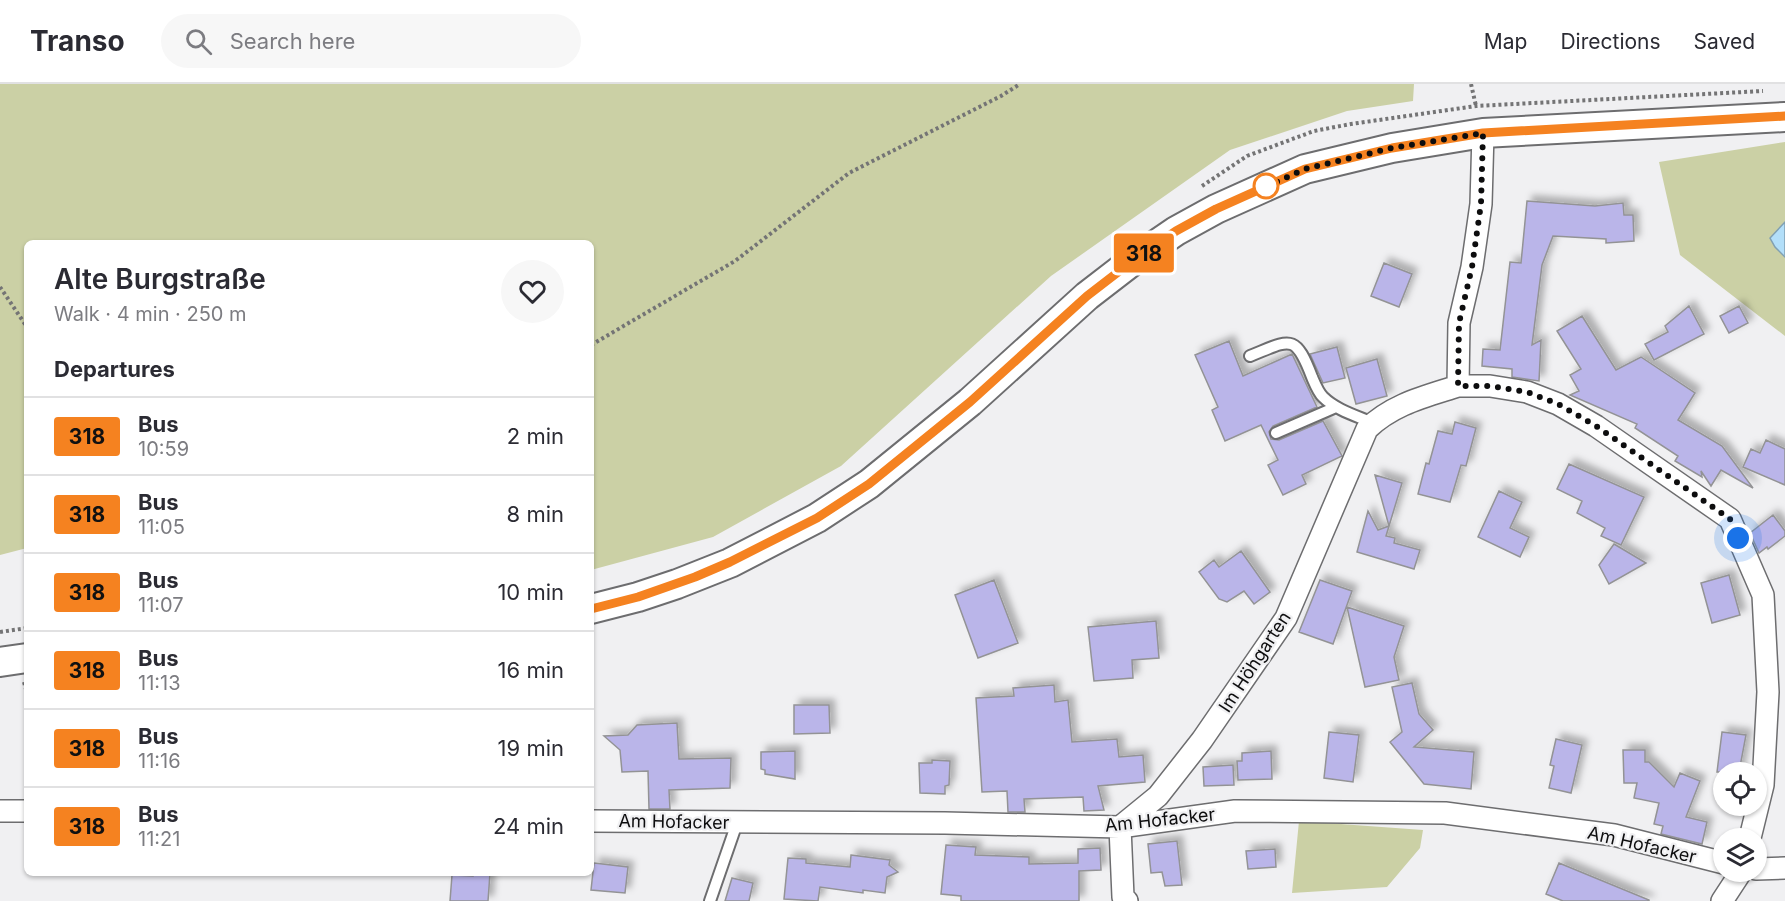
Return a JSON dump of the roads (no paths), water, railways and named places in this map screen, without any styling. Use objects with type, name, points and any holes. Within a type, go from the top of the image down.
[{"type":"main road","points":[[594,608],[677,584],[730,562],[817,518],[860,490],[970,402],[1087,296],[1135,259],[1186,225],[1216,209],[1305,169],[1392,148],[1483,133],[1785,117]]},
{"type":"main road","points":[[0,662],[24,658]]},
{"type":"street","points":[[1458,386],[1459,323],[1472,267],[1481,204],[1483,133]]},
{"type":"street","name":"Im Höhgarten","points":[[1120,828],[1158,796],[1195,749],[1286,618],[1366,429],[1382,414],[1403,404],[1458,386],[1490,386],[1527,392],[1558,404],[1596,426],[1730,519],[1763,595],[1768,692],[1763,785],[1752,828]]},
{"type":"street","points":[[0,811],[24,810]]},
{"type":"street","name":"Am Hofacker","points":[[594,821],[945,823],[1120,828],[1235,811],[1445,813],[1614,835],[1713,860]]},
{"type":"street","points":[[1120,828],[1123,897],[1127,901]]},
{"type":"street","points":[[1767,869],[1785,868]]},
{"type":"street","points":[[1722,901],[1734,882]]},
{"type":"lane","points":[[1250,356],[1279,344],[1289,343],[1298,347],[1303,353],[1323,398],[1336,407],[1373,423]]},
{"type":"lane","points":[[1276,434],[1336,407]]},
{"type":"lane","points":[[710,901],[737,823]]},
{"type":"water","points":[[1785,222],[1785,257],[1770,238]]}]
